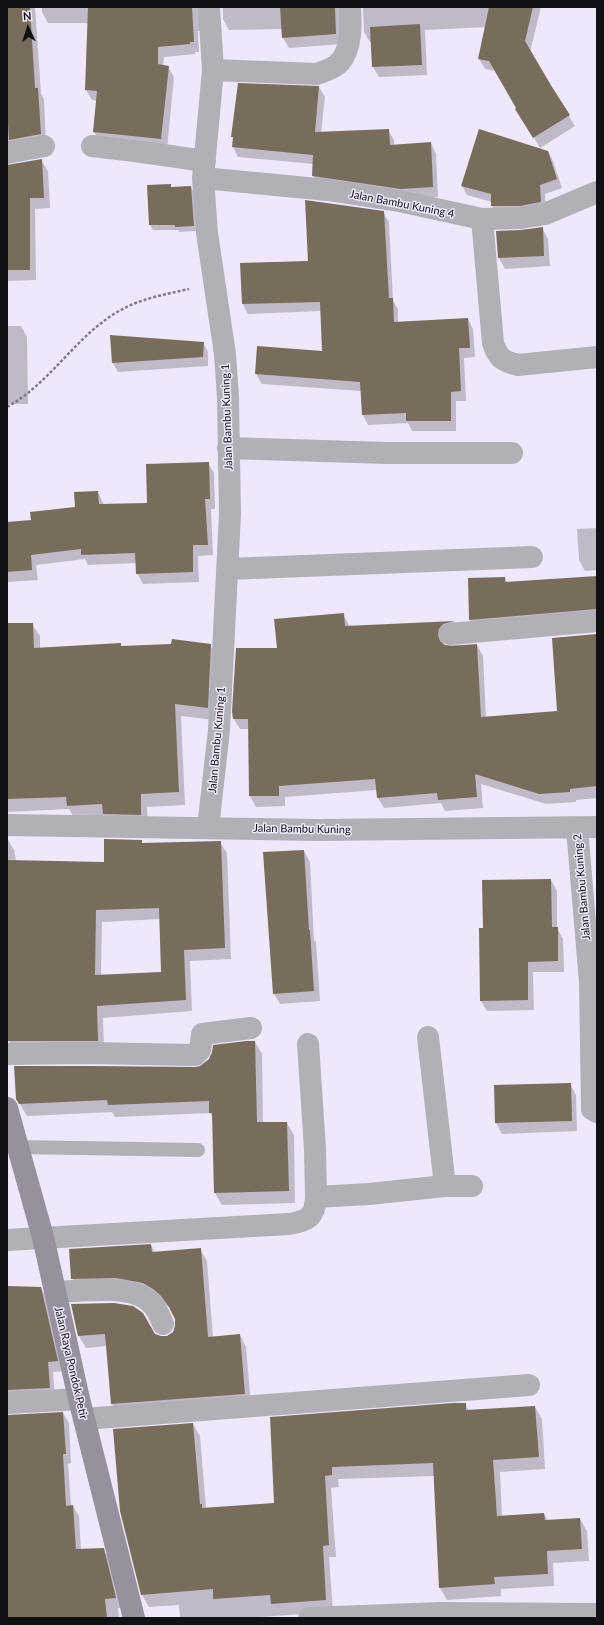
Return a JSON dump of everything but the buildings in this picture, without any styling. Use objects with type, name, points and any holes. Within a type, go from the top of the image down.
[{"type":"main road","name":"Jalan Raya Pondok Petir","points":[[7,1108],[43,1238],[81,1409],[134,1618]]},
{"type":"street","name":"Jalan Bambu Kuning 1","points":[[208,828],[219,730],[230,514],[226,354],[207,233],[204,170],[213,70],[209,7]]},
{"type":"street","points":[[213,70],[317,74],[331,69],[340,62],[347,49],[351,23],[350,7]]},
{"type":"street","points":[[7,153],[44,146]]},
{"type":"street","name":"Jalan Bambu Kuning 4","points":[[92,146],[135,151],[204,170],[391,200],[482,219],[521,218],[545,214],[597,192]]},
{"type":"street","points":[[482,219],[493,343],[497,354],[506,362],[518,365],[597,357]]},
{"type":"street","points":[[228,448],[386,453],[512,453]]},
{"type":"street","points":[[228,569],[532,557]]},
{"type":"street","points":[[450,634],[597,621]]},
{"type":"street","name":"Jalan Bambu Kuning","points":[[7,825],[319,830],[587,827]]},
{"type":"street","name":"Jalan Bambu Kuning 2","points":[[587,827],[592,1109],[597,1112]]},
{"type":"street","points":[[7,1054],[89,1053],[195,1055],[200,1050],[202,1034],[251,1028]]},
{"type":"street","points":[[428,1036],[444,1186]]},
{"type":"street","points":[[7,1240],[289,1224],[300,1222],[308,1218],[316,1206],[316,1196],[315,1149],[308,1044]]},
{"type":"street","points":[[316,1196],[369,1194],[444,1186],[472,1186]]},
{"type":"street","points":[[55,1292],[121,1290],[145,1298],[156,1308],[164,1324]]},
{"type":"street","points":[[7,1403],[81,1409],[529,1385]]},
{"type":"street","points":[[309,1618],[440,1613],[597,1614]]},
{"type":"lane","points":[[18,1147],[198,1150]]},
{"type":"path","points":[[7,407],[20,400],[48,375],[92,330],[114,314],[138,301],[215,283]]}]
